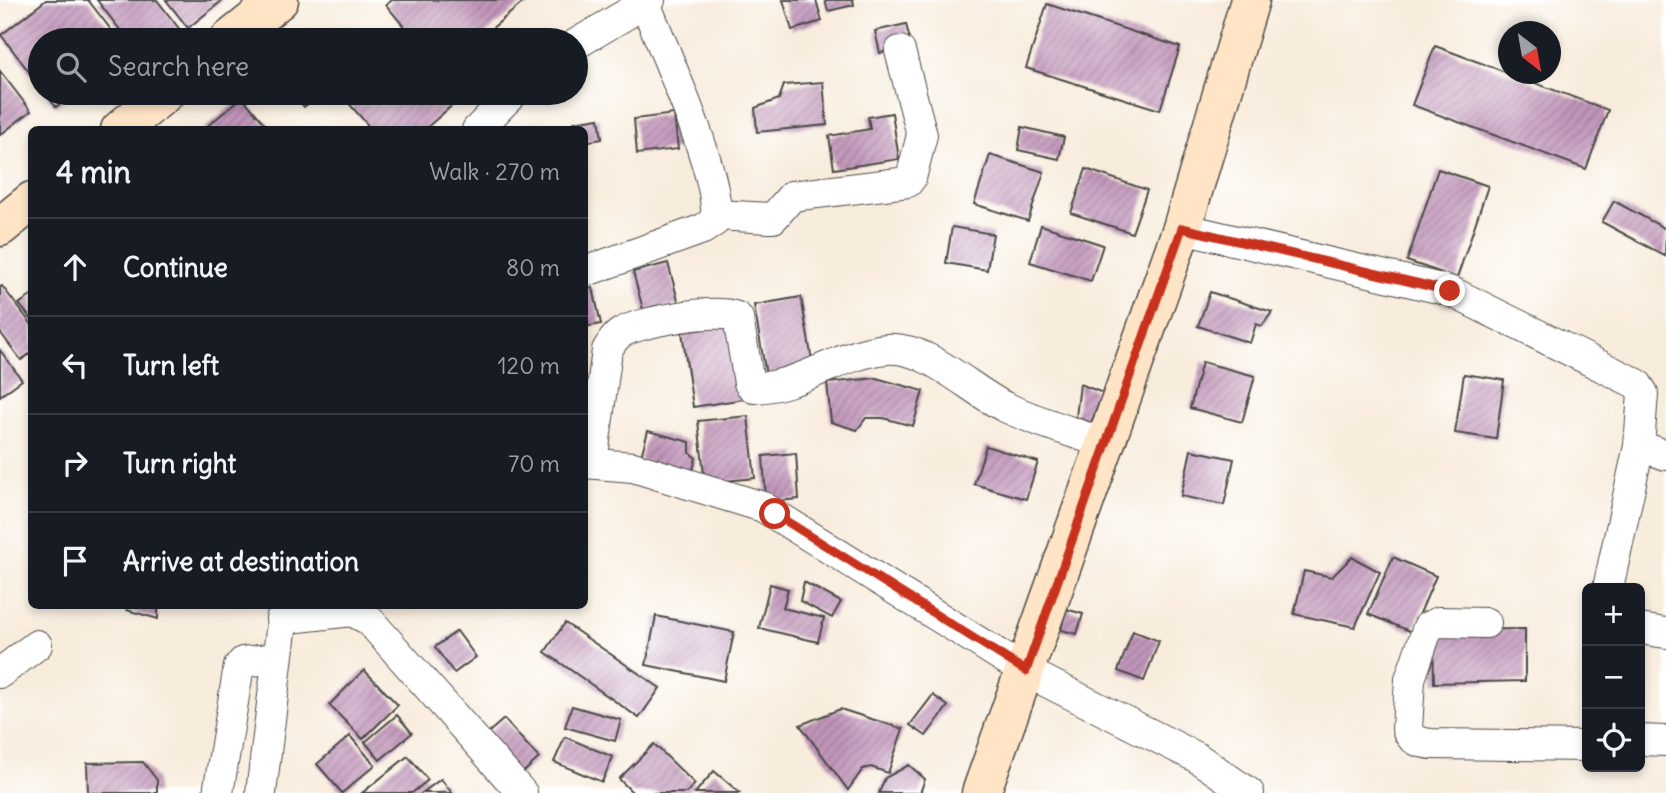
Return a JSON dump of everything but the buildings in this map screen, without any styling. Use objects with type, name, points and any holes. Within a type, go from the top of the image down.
[{"type":"street","points":[[244,28],[279,0]]},
{"type":"street","points":[[981,793],[1182,228],[1250,0]]},
{"type":"street","points":[[588,37],[647,1],[702,148],[717,215],[715,221],[703,229],[588,271]]},
{"type":"street","points":[[717,215],[773,218],[792,196],[908,182],[922,135],[900,51]]},
{"type":"street","points":[[125,126],[150,105]]},
{"type":"street","points":[[481,126],[501,105]]},
{"type":"street","points":[[0,227],[28,204]]},
{"type":"street","points":[[1182,228],[1462,295],[1637,384],[1643,393],[1652,451],[1610,583]]},
{"type":"street","points":[[1106,444],[1003,406],[926,358],[893,349],[850,357],[812,374],[763,388],[754,388],[749,383],[738,318],[732,313],[637,325],[614,339],[607,350],[588,463],[633,467],[748,500],[763,507],[1026,671],[1196,757],[1249,793]]},
{"type":"street","points":[[261,793],[283,612],[352,611],[369,620],[523,793]]},
{"type":"street","points":[[1486,623],[1438,622],[1427,626],[1410,679],[1407,729],[1409,735],[1417,741],[1432,744],[1582,746]]},
{"type":"street","points":[[1645,630],[1666,633]]},
{"type":"street","points":[[0,673],[37,645]]},
{"type":"street","points":[[218,793],[239,666],[243,662],[277,659]]},
{"type":"street","points":[[1645,740],[1666,741]]},
{"type":"route","points":[[775,514],[1026,671],[1182,228],[1450,291]]}]
